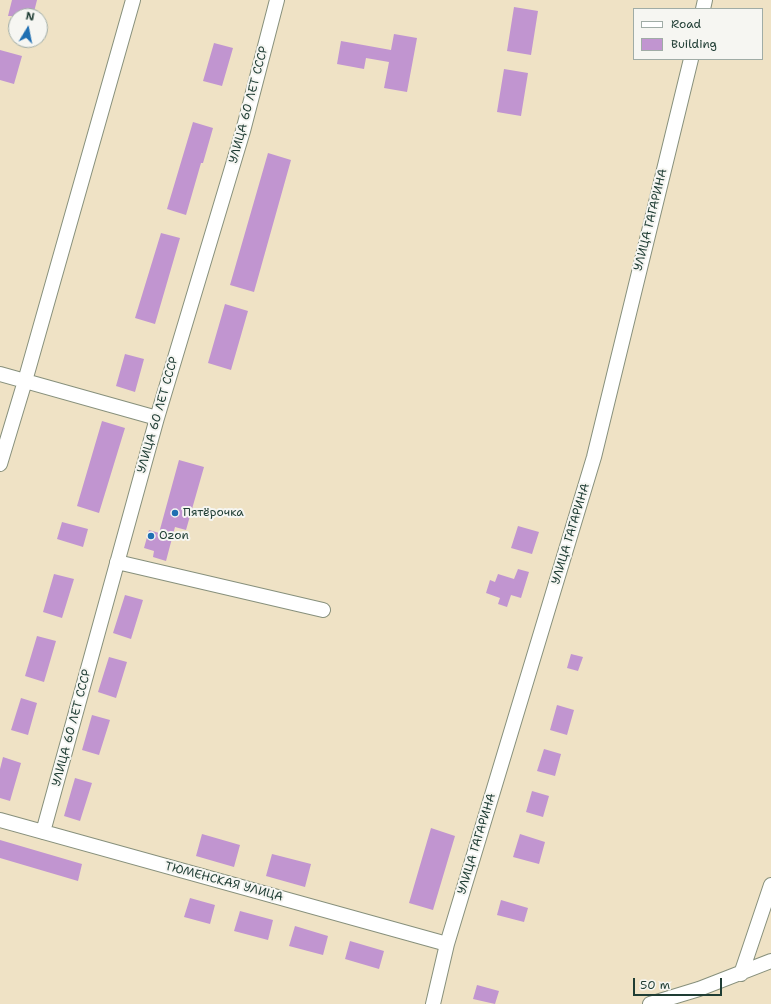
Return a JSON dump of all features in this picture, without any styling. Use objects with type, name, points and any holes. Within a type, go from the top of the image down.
[{"type":"street","points":[[0,464],[133,0]]},
{"type":"street","name":"УЛИЦА 60 ЛЕТ СССР","points":[[43,832],[156,418],[243,131],[277,0]]},
{"type":"street","name":"УЛИЦА ГАГАРИНА","points":[[433,1004],[447,944],[594,457],[690,60]]},
{"type":"street","points":[[0,374],[156,418]]},
{"type":"street","points":[[117,562],[323,610]]},
{"type":"street","name":"ТЮМЕНСКАЯ УЛИЦА","points":[[0,820],[447,944]]},
{"type":"street","points":[[741,974],[771,885]]},
{"type":"street","points":[[650,1004],[700,989],[771,961]]},
{"type":"building","points":[[12,0],[37,0],[35,8],[10,8]]},
{"type":"building","points":[[514,7],[538,11],[531,55],[507,51]]},
{"type":"building","points":[[394,34],[417,38],[407,92],[384,88],[389,62],[366,58],[364,69],[337,64],[341,41],[391,50]]},
{"type":"building","points":[[214,43],[233,48],[222,86],[203,81]]},
{"type":"building","points":[[0,50],[22,56],[14,84],[0,80]]},
{"type":"building","points":[[504,69],[528,73],[521,116],[497,112]]},
{"type":"building","points":[[193,122],[213,128],[186,215],[167,209]]},
{"type":"building","points":[[268,153],[291,160],[254,292],[230,285]]},
{"type":"building","points":[[161,233],[180,238],[155,324],[135,318]]},
{"type":"building","points":[[225,304],[248,311],[231,370],[208,363]]},
{"type":"building","points":[[125,354],[144,359],[135,392],[116,386]]},
{"type":"building","points":[[102,421],[125,428],[99,513],[77,506]]},
{"type":"building","points":[[179,460],[204,467],[186,530],[175,527],[166,561],[153,557],[154,551],[144,548],[149,530],[159,533]]},
{"type":"building","points":[[62,522],[88,529],[83,547],[57,539]]},
{"type":"building","points":[[518,526],[539,532],[532,554],[511,548]]},
{"type":"building","points":[[518,569],[529,572],[521,598],[511,595],[507,607],[498,604],[500,598],[486,593],[490,580],[495,582],[498,574],[514,579]]},
{"type":"building","points":[[54,574],[74,579],[62,618],[43,612]]},
{"type":"building","points":[[125,595],[143,600],[131,639],[113,633]]},
{"type":"building","points":[[37,636],[56,641],[44,682],[25,676]]},
{"type":"building","points":[[571,654],[583,657],[578,671],[567,668]]},
{"type":"building","points":[[109,657],[127,662],[116,698],[98,692]]},
{"type":"building","points":[[21,698],[37,703],[28,735],[11,730]]},
{"type":"building","points":[[557,705],[574,710],[567,735],[550,730]]},
{"type":"building","points":[[92,715],[110,720],[99,755],[82,750]]},
{"type":"building","points":[[544,749],[561,754],[555,776],[537,771]]},
{"type":"building","points":[[3,757],[21,763],[10,801],[0,798],[0,769]]},
{"type":"building","points":[[75,778],[92,783],[80,821],[64,816]]},
{"type":"building","points":[[532,791],[549,796],[543,817],[526,812]]},
{"type":"building","points":[[431,828],[455,836],[433,910],[409,903]]},
{"type":"building","points":[[202,834],[240,845],[234,867],[196,856]]},
{"type":"building","points":[[520,834],[545,842],[539,864],[513,857]]},
{"type":"building","points":[[0,840],[82,864],[78,881],[0,858]]},
{"type":"building","points":[[272,854],[311,864],[305,887],[266,876]]},
{"type":"building","points":[[190,898],[215,905],[210,924],[184,917]]},
{"type":"building","points":[[501,900],[528,908],[524,922],[497,915]]},
{"type":"building","points":[[240,911],[273,920],[268,940],[234,931]]},
{"type":"building","points":[[295,926],[328,936],[323,955],[289,946]]},
{"type":"building","points":[[350,941],[384,951],[379,969],[345,959]]},
{"type":"building","points":[[477,985],[499,991],[495,1004],[473,999]]},
{"type":"place","name":"Пятёрочка","points":[[175,513]]},
{"type":"place","name":"Ozon","points":[[151,536]]}]
